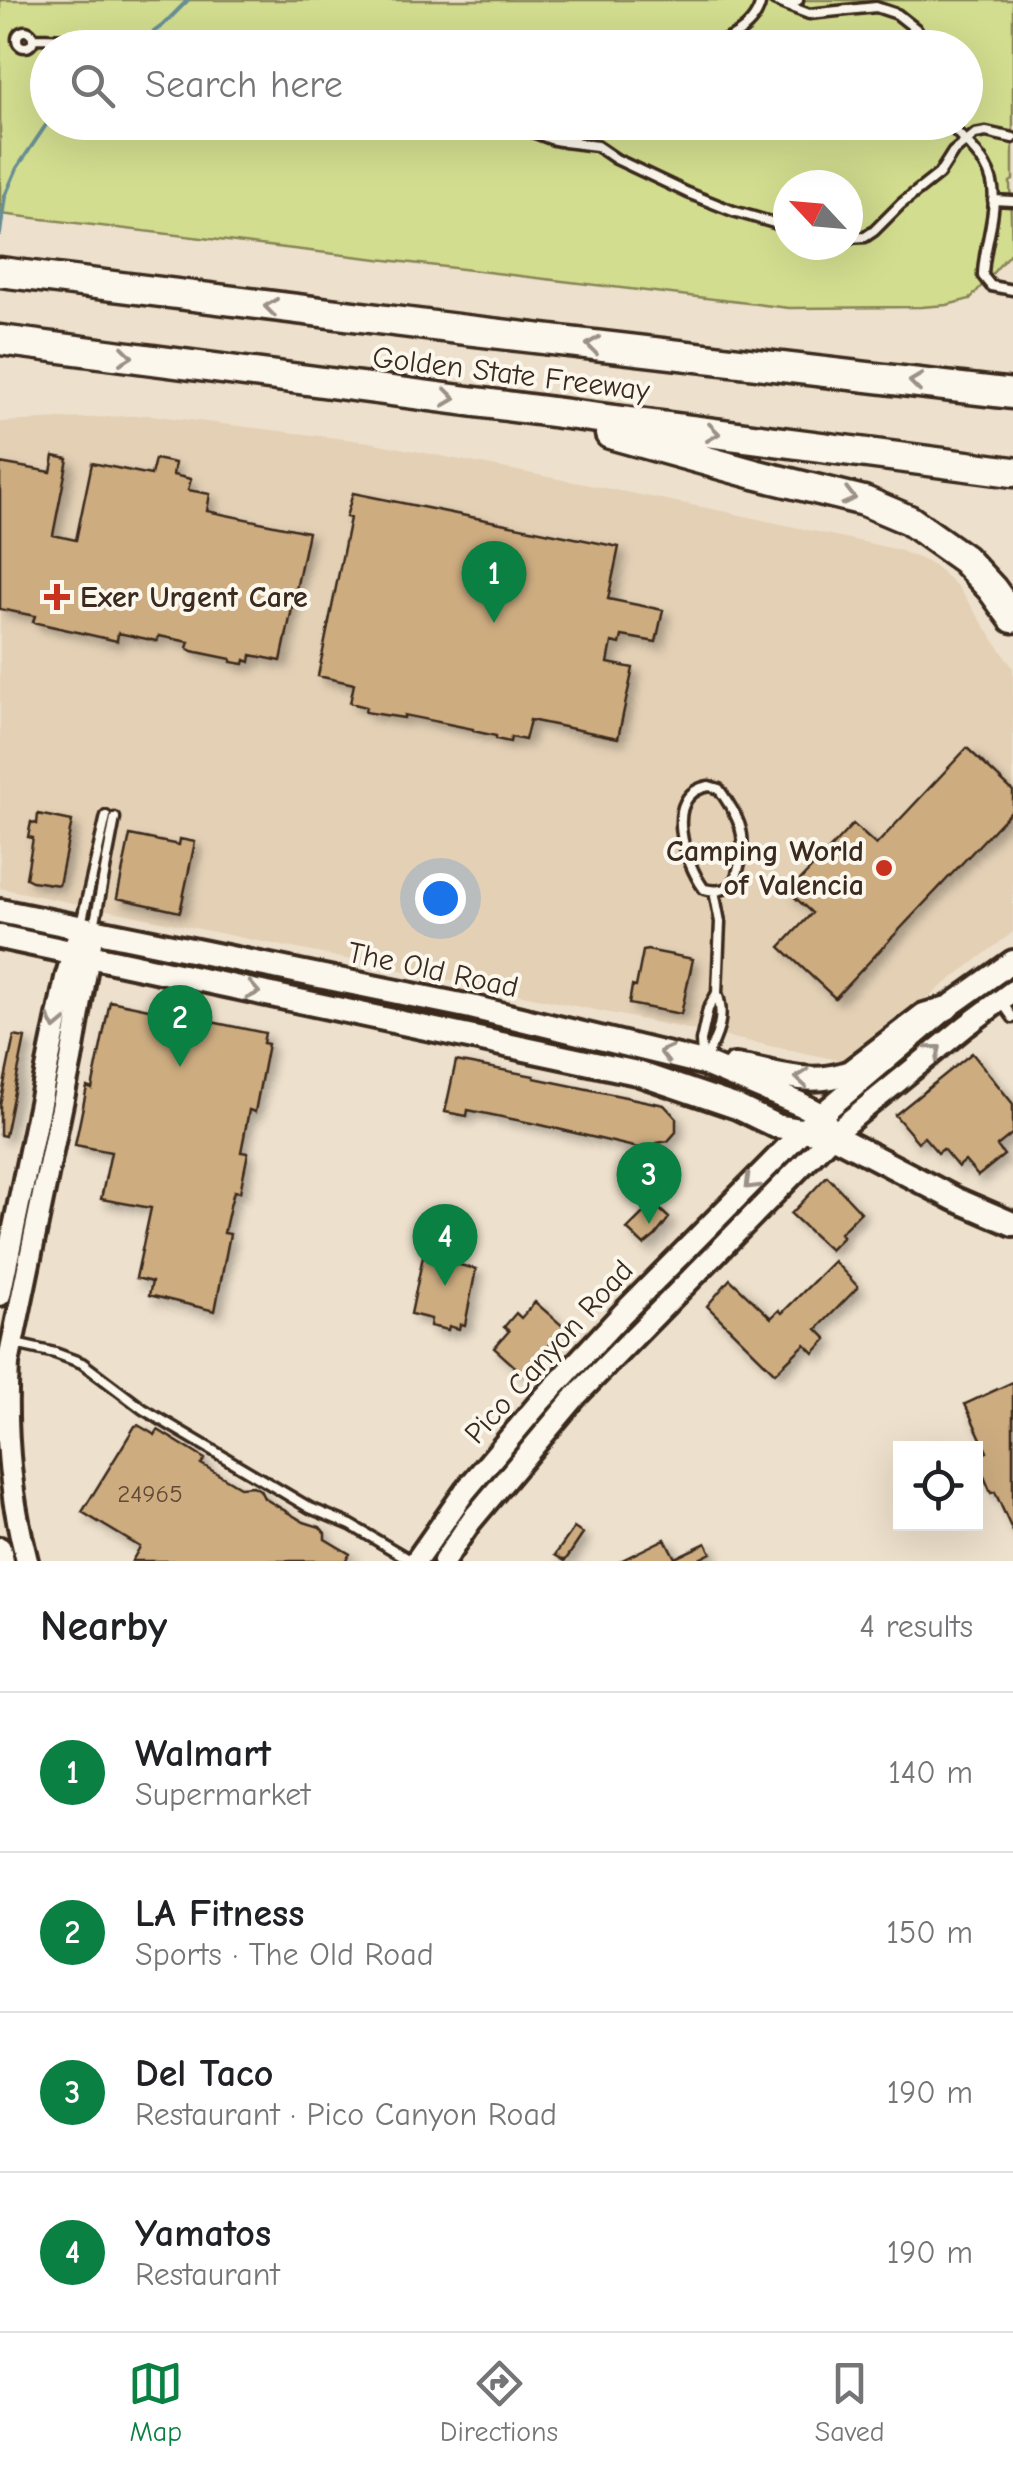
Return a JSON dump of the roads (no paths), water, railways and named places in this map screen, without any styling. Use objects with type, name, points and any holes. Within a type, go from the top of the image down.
[{"type":"highway","name":"Golden State Freeway","points":[[0,272],[1013,394]]},
{"type":"highway","name":"Golden State Freeway","points":[[0,340],[1013,472]]},
{"type":"highway","points":[[512,407],[864,501],[910,520],[964,558],[1013,618]]},
{"type":"main road","name":"The Old Road","points":[[0,911],[474,1008],[702,1063],[800,1104],[819,1127],[954,1199],[1013,1224]]},
{"type":"main road","points":[[27,1561],[9,1463],[6,1402],[11,1343],[71,1060],[87,929]]},
{"type":"main road","name":"The Old Road","points":[[0,937],[636,1073],[737,1107],[776,1126],[819,1127]]},
{"type":"main road","points":[[0,1296],[66,978],[81,955]]},
{"type":"main road","name":"Pico Canyon Road","points":[[414,1561],[538,1403],[622,1314],[947,1008],[1013,961]]},
{"type":"main road","name":"Pico Canyon Road","points":[[444,1561],[470,1522],[576,1396],[819,1127],[1006,996]]},
{"type":"main road","points":[[702,1063],[753,1068],[807,1080],[836,1077],[858,1066],[924,1014],[947,1008]]},
{"type":"main road","points":[[0,1548],[3,1561]]},
{"type":"lane","points":[[744,30],[755,18],[760,0]]},
{"type":"lane","points":[[774,0],[809,14],[876,6],[897,14],[917,30]]},
{"type":"lane","points":[[788,6],[798,0]]},
{"type":"lane","points":[[983,133],[1013,138]]},
{"type":"lane","points":[[550,140],[597,146],[688,193],[773,222]]},
{"type":"lane","points":[[564,142],[571,140]]},
{"type":"lane","points":[[863,236],[940,174],[952,152],[965,141],[988,169],[993,200],[983,276],[990,286],[1013,290]]},
{"type":"lane","points":[[993,200],[1013,200]]},
{"type":"lane","points":[[709,786],[719,789],[738,817],[744,837],[734,884],[714,891],[704,889],[694,875],[681,812],[690,794],[709,786]]},
{"type":"lane","points":[[87,929],[110,817]]},
{"type":"lane","points":[[702,1063],[718,1035],[722,1005],[717,993],[720,922],[714,891]]},
{"type":"lane","points":[[702,1063],[702,1033],[717,993]]},
{"type":"lane","points":[[1006,996],[1013,1018]]},
{"type":"lane","points":[[11,1343],[82,1363],[143,1409],[310,1508],[351,1525],[414,1561]]},
{"type":"waterway","points":[[156,30],[188,0]]},
{"type":"waterway","points":[[0,234],[5,196],[17,168],[36,140]]},
{"type":"place","name":"Exer Urgent Care","points":[[57,597]]},
{"type":"place","name":"Walmart","points":[[494,623]]},
{"type":"place","name":"Camping World of Valencia","points":[[884,868]]},
{"type":"place","name":"LA Fitness","points":[[180,1067]]},
{"type":"place","name":"Del Taco","points":[[649,1224]]},
{"type":"place","name":"Yamatos","points":[[445,1286]]}]
